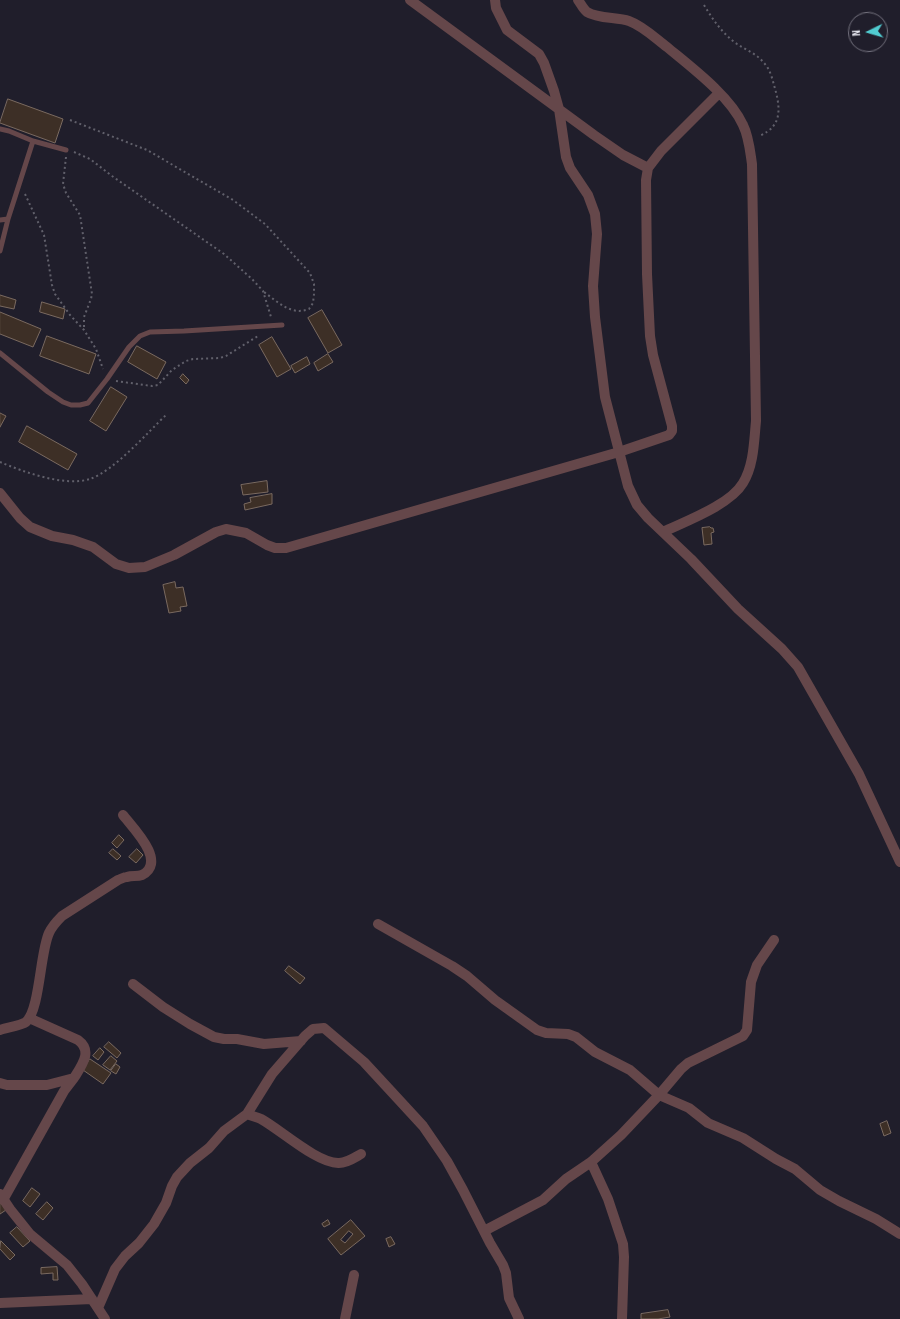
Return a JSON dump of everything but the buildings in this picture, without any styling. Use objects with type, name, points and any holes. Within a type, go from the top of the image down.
[{"type":"street","points":[[410,0],[624,155],[648,168]]},
{"type":"street","points":[[495,0],[496,8],[507,30],[539,54],[544,63],[559,109],[566,157],[570,168],[588,195],[595,214],[597,234],[593,286],[595,317],[605,397],[628,486],[637,505],[738,609],[782,649],[798,667],[859,774],[900,862]]},
{"type":"street","points":[[578,0],[588,12],[594,15],[629,21],[637,25],[672,52],[719,93],[737,114],[743,125],[748,141],[752,164],[756,346],[756,421],[752,460],[743,483],[726,500],[663,532]]},
{"type":"street","points":[[0,493],[20,518],[30,527],[39,532],[73,540],[92,547],[116,564],[128,568],[145,567],[174,555],[216,532],[226,529],[246,533],[275,548],[286,548],[619,452],[669,435],[672,431],[669,414],[653,355],[649,322],[646,180],[648,168],[661,151],[719,93]]},
{"type":"street","points":[[0,1030],[25,1022],[29,1018],[36,997],[45,944],[54,923],[62,916],[118,880],[128,876],[141,875],[147,871],[151,864],[151,856],[148,847],[123,815]]},
{"type":"street","points":[[378,924],[452,966],[467,976],[508,1010],[537,1030],[546,1033],[568,1034],[576,1038],[595,1052],[630,1070],[659,1095],[689,1108],[708,1123],[743,1138],[795,1169],[820,1190],[839,1201],[876,1218],[900,1234]]},
{"type":"street","points":[[484,1231],[543,1200],[566,1180],[591,1162],[621,1136],[688,1063],[743,1036],[747,1030],[751,982],[757,965],[774,940]]},
{"type":"street","points":[[133,984],[163,1007],[214,1037],[224,1040],[237,1040],[264,1044],[301,1041]]},
{"type":"street","points":[[29,1018],[78,1040],[85,1047],[86,1053],[82,1066],[64,1091],[2,1197],[30,1234],[67,1265],[82,1284],[105,1319]]},
{"type":"street","points":[[95,1303],[115,1269],[154,1224],[166,1203],[177,1177],[224,1131],[247,1114],[272,1074],[301,1041],[313,1029],[324,1028],[364,1062],[423,1126],[447,1161],[464,1190],[505,1269],[509,1298],[519,1319]]},
{"type":"street","points":[[0,1082],[7,1085],[47,1085],[74,1078]]},
{"type":"street","points":[[247,1114],[260,1118],[319,1157],[330,1162],[347,1162],[361,1154]]},
{"type":"street","points":[[591,1162],[608,1199],[623,1244],[622,1319]]},
{"type":"street","points":[[345,1319],[354,1275]]},
{"type":"street","points":[[0,1303],[95,1303]]},
{"type":"lane","points":[[0,129],[33,141],[66,150]]},
{"type":"lane","points":[[0,251],[8,219],[33,141]]},
{"type":"lane","points":[[0,220],[8,219]]},
{"type":"lane","points":[[0,353],[62,402],[71,405],[80,405],[88,403],[140,336],[150,332],[282,325]]},
{"type":"path","points":[[704,5],[714,23],[724,34],[765,63],[773,79],[779,102],[778,119],[763,135],[748,141]]},
{"type":"path","points":[[70,120],[147,150],[234,200],[265,224],[310,273],[314,284],[313,303],[309,309],[298,312],[284,306],[263,291],[224,254],[112,176],[90,158],[66,150],[63,184],[66,193],[80,215],[92,294],[84,317],[84,330]]},
{"type":"path","points":[[20,184],[44,235],[52,285],[55,294],[70,316],[84,330],[96,349],[108,379],[152,386],[158,385],[172,370],[186,361],[193,359],[220,358],[226,356],[273,325],[263,291]]},
{"type":"path","points":[[0,462],[17,470],[47,478],[73,482],[89,479],[104,472],[130,450],[167,414]]}]
